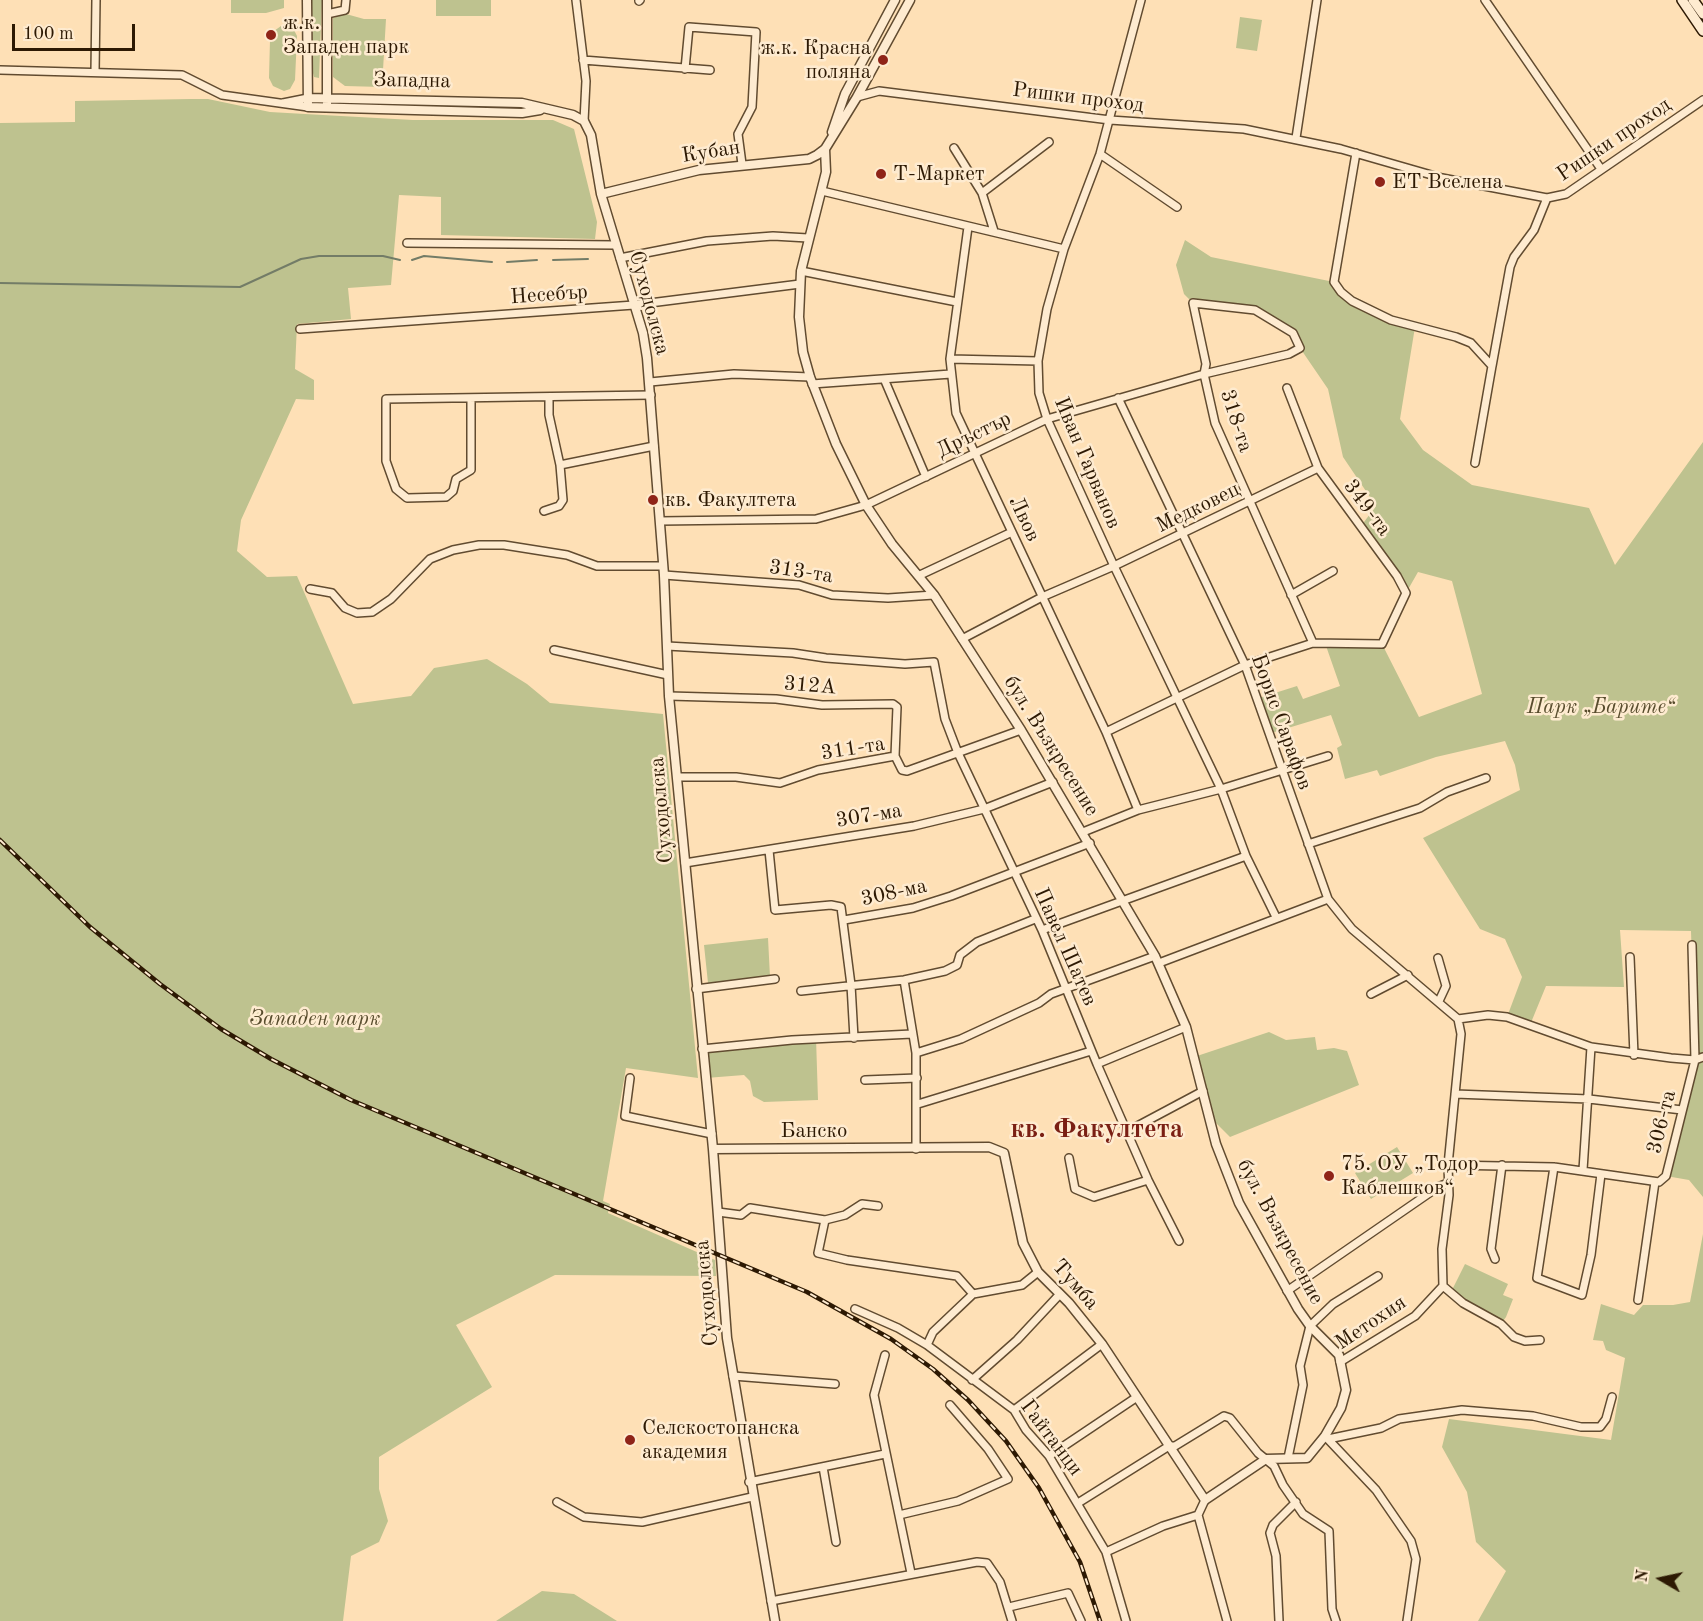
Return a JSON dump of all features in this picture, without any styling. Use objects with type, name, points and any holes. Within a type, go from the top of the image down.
[{"type":"main road","points":[[1682,0],[1703,31]]},
{"type":"main road","points":[[1693,0],[1703,14]]},
{"type":"street","points":[[95,72],[96,0]]},
{"type":"street","points":[[308,0],[308,103]]},
{"type":"street","points":[[327,0],[327,103]]},
{"type":"street","points":[[327,14],[345,10],[346,0]]},
{"type":"street","name":"Суходолска","points":[[576,0],[586,81],[584,121],[591,135],[601,194],[615,245],[643,333],[650,382],[664,570],[669,696],[712,1134],[727,1338],[749,1482],[775,1621]]},
{"type":"street","points":[[830,141],[845,94],[894,0]]},
{"type":"street","points":[[825,149],[857,97],[910,0]]},
{"type":"street","name":"Иван Гарванов","points":[[1141,0],[1100,154],[1064,249],[1047,309],[1038,361],[1039,393],[1047,419],[1114,566],[1221,789],[1246,856],[1276,917]]},
{"type":"street","points":[[1296,138],[1317,0]]},
{"type":"street","points":[[1485,0],[1601,169]]},
{"type":"street","points":[[685,69],[689,27],[756,32],[752,107],[738,134],[742,164]]},
{"type":"street","points":[[583,60],[710,70]]},
{"type":"street","name":"Западна","points":[[0,70],[182,75],[222,95],[280,104],[327,103],[522,113],[543,110],[573,115],[584,121]]},
{"type":"street","name":"Ришки проход","points":[[857,97],[879,91],[1110,120],[1244,129],[1296,138],[1442,178],[1547,198],[1566,194],[1703,100]]},
{"type":"street","points":[[982,193],[1049,142]]},
{"type":"street","points":[[954,148],[982,193],[994,231]]},
{"type":"street","name":"Кубан","points":[[601,194],[699,170],[808,159],[825,149]]},
{"type":"street","name":"бул. Възкресение","points":[[825,149],[826,172],[801,271],[799,317],[803,352],[811,380],[836,444],[866,505],[892,544],[920,575],[934,595],[1021,730],[1090,843],[1157,960],[1186,1027],[1216,1144],[1239,1203],[1287,1291],[1310,1326],[1339,1355],[1340,1362]]},
{"type":"street","points":[[1356,153],[1335,282],[1341,292],[1352,301],[1391,320],[1471,343],[1492,366]]},
{"type":"street","points":[[1100,154],[1178,207]]},
{"type":"street","points":[[822,191],[1064,249]]},
{"type":"street","points":[[1475,463],[1510,267],[1514,257],[1534,230],[1547,198]]},
{"type":"street","name":"Лвов","points":[[968,227],[950,359],[956,413],[1106,732],[1138,810]]},
{"type":"street","points":[[620,258],[707,241],[773,236],[808,238]]},
{"type":"street","points":[[407,243],[615,245]]},
{"type":"street","points":[[801,271],[957,302]]},
{"type":"street","name":"Несебър","points":[[300,329],[634,305],[800,284]]},
{"type":"street","name":"Дръстър","points":[[660,521],[816,519],[866,505],[1047,419],[1204,374],[1289,354],[1300,348],[1293,333],[1255,310],[1193,303]]},
{"type":"street","name":"318-та","points":[[1193,303],[1206,364],[1204,374],[1215,423],[1313,643]]},
{"type":"street","points":[[950,359],[1038,361]]},
{"type":"street","points":[[650,382],[734,374],[811,380],[885,381],[951,375]]},
{"type":"street","points":[[885,381],[926,477]]},
{"type":"street","name":"349-та","points":[[1287,388],[1318,468],[1397,576],[1406,593],[1382,644],[1313,643]]},
{"type":"street","points":[[471,398],[471,470],[456,479],[453,491],[446,497],[407,498],[396,489],[386,462],[386,399],[651,395]]},
{"type":"street","points":[[544,511],[559,506],[563,500],[560,465],[549,415],[549,397]]},
{"type":"street","name":"Борис Сарафов","points":[[1118,398],[1245,665],[1280,772],[1328,899],[1352,928],[1458,1019]]},
{"type":"street","points":[[560,465],[654,446]]},
{"type":"street","name":"Медковец","points":[[962,639],[1042,597],[1114,566],[1318,468]]},
{"type":"street","points":[[920,575],[1012,531]]},
{"type":"street","name":"313-та","points":[[310,589],[332,592],[345,608],[357,613],[372,612],[391,599],[430,559],[453,550],[479,545],[504,544],[567,555],[597,566],[664,570],[799,585],[832,595],[888,598],[934,595]]},
{"type":"street","points":[[1291,595],[1333,571]]},
{"type":"street","points":[[1106,732],[1245,665],[1313,643]]},
{"type":"street","name":"Павел Шатев","points":[[667,646],[793,653],[826,658],[904,663],[934,662],[945,719],[958,753],[1042,930],[1091,1051],[1148,1179],[1179,1241]]},
{"type":"street","points":[[554,650],[668,675]]},
{"type":"street","name":"312А","points":[[669,696],[776,699],[822,705],[893,704],[897,707],[895,756]]},
{"type":"street","name":"311-та","points":[[677,777],[736,777],[780,783],[818,770],[895,756],[902,770],[907,771],[1021,730]]},
{"type":"street","points":[[1083,832],[1138,810],[1221,789],[1328,756]]},
{"type":"street","points":[[1308,844],[1420,808],[1447,792],[1486,778]]},
{"type":"street","name":"307-ма","points":[[685,863],[914,826],[984,809],[1053,782]]},
{"type":"street","name":"308-ма","points":[[769,850],[775,910],[831,905],[841,908],[844,920],[913,908],[1015,873],[1090,843]]},
{"type":"street","points":[[1042,930],[1246,856]]},
{"type":"street","points":[[916,1053],[961,1039],[1067,988],[1157,960],[1328,899]]},
{"type":"street","points":[[801,991],[904,980],[945,972],[957,965],[960,955],[977,942],[1035,919]]},
{"type":"street","points":[[844,920],[854,1038]]},
{"type":"street","name":"306-та","points":[[1638,1300],[1655,1182],[1659,1182],[1666,1176],[1682,1110],[1699,1058],[1692,945]]},
{"type":"street","points":[[1630,957],[1635,1055]]},
{"type":"street","points":[[1438,958],[1446,986],[1439,1001]]},
{"type":"street","points":[[1371,994],[1408,975]]},
{"type":"street","points":[[696,989],[775,979]]},
{"type":"street","points":[[904,980],[916,1053],[918,1104],[916,1149]]},
{"type":"street","points":[[1540,1341],[1525,1341],[1514,1337],[1501,1324],[1463,1302],[1443,1286],[1442,1249],[1448,1165],[1461,1034],[1458,1019],[1488,1015],[1507,1017],[1591,1047],[1635,1055],[1699,1058]]},
{"type":"street","points":[[1097,1064],[1186,1027]]},
{"type":"street","points":[[702,1049],[832,1037],[854,1038],[912,1034]]},
{"type":"street","points":[[1583,1170],[1591,1047]]},
{"type":"street","points":[[918,1104],[1091,1051]]},
{"type":"street","points":[[630,1078],[625,1116],[712,1134]]},
{"type":"street","points":[[865,1080],[917,1078]]},
{"type":"street","points":[[1128,1131],[1203,1091]]},
{"type":"street","points":[[1455,1094],[1589,1099],[1682,1110]]},
{"type":"street","name":"Тумба","points":[[916,1149],[989,1147],[1004,1153],[1023,1243],[1038,1272],[1060,1294],[1102,1344],[1205,1500]]},
{"type":"street","name":"Банско","points":[[713,1149],[916,1149]]},
{"type":"street","points":[[1069,1158],[1075,1188],[1094,1197],[1148,1179]]},
{"type":"street","points":[[1448,1165],[1554,1167],[1655,1182]]},
{"type":"street","points":[[1495,1259],[1491,1249],[1502,1165]]},
{"type":"street","points":[[1554,1167],[1537,1278],[1582,1295],[1591,1255],[1601,1173]]},
{"type":"street","points":[[1287,1291],[1438,1187],[1448,1183]]},
{"type":"street","points":[[718,1212],[741,1215],[750,1208],[825,1220],[845,1215],[862,1204],[878,1206]]},
{"type":"street","points":[[825,1220],[819,1253],[847,1260],[957,1276],[973,1294]]},
{"type":"street","points":[[927,1345],[933,1332],[973,1294],[1022,1285],[1038,1272]]},
{"type":"street","points":[[1288,1458],[1303,1385],[1300,1366],[1310,1326],[1333,1304],[1378,1276]]},
{"type":"street","name":"Метохия","points":[[1266,1459],[1307,1458],[1327,1437],[1341,1408],[1346,1390],[1340,1362],[1415,1316],[1443,1286]]},
{"type":"street","points":[[972,1380],[1017,1340],[1060,1294]]},
{"type":"street","name":"Гайтанци","points":[[855,1309],[898,1328],[927,1345],[1014,1410],[1026,1430],[1049,1456],[1106,1552],[1126,1621]]},
{"type":"street","points":[[1014,1410],[1102,1344]]},
{"type":"street","points":[[885,1355],[874,1395],[911,1573]]},
{"type":"street","points":[[733,1376],[835,1384]]},
{"type":"street","points":[[1049,1456],[1137,1397]]},
{"type":"street","points":[[1327,1437],[1381,1428],[1399,1419],[1462,1410],[1533,1416],[1581,1427],[1600,1427],[1606,1419],[1612,1397]]},
{"type":"street","points":[[899,1515],[958,1502],[1008,1479],[988,1449],[950,1405]]},
{"type":"street","points":[[1078,1503],[1169,1446],[1175,1446],[1224,1416],[1230,1418],[1258,1453],[1274,1467],[1303,1514],[1329,1531],[1332,1609],[1336,1621]]},
{"type":"street","points":[[1327,1437],[1376,1490],[1411,1541],[1416,1559],[1412,1600],[1407,1621]]},
{"type":"street","points":[[749,1482],[885,1454]]},
{"type":"street","points":[[1227,1621],[1198,1515],[1205,1500],[1266,1459]]},
{"type":"street","points":[[823,1467],[836,1542]]},
{"type":"street","points":[[556,1502],[584,1517],[642,1522],[752,1497]]},
{"type":"street","points":[[1279,1621],[1276,1556],[1269,1533],[1273,1525],[1296,1502]]},
{"type":"street","points":[[1106,1552],[1163,1526],[1198,1515]]},
{"type":"street","points":[[771,1601],[977,1562],[987,1563],[999,1582],[1012,1621]]},
{"type":"street","points":[[1009,1607],[1068,1593],[1081,1621]]},
{"type":"green space","points":[[231,0],[284,0],[284,8],[266,13],[231,13]]},
{"type":"green space","points":[[312,0],[322,0],[319,78],[314,77],[313,73]]},
{"type":"green space","points":[[436,0],[491,0],[491,16],[436,16]]},
{"type":"green space","points":[[346,14],[364,19],[386,19],[382,87],[345,86],[333,77],[333,18]]},
{"type":"green space","points":[[1240,17],[1262,20],[1257,51],[1236,48]]},
{"type":"green space","points":[[281,26],[294,30],[297,36],[295,80],[290,89],[284,91],[273,86],[269,78],[270,40],[274,31]]},
{"type":"green space","name":"Западен парк","points":[[208,99],[270,112],[413,120],[553,120],[574,129],[597,222],[595,239],[441,235],[441,197],[399,195],[391,285],[348,288],[351,319],[297,324],[295,369],[314,380],[314,400],[296,399],[241,520],[237,551],[267,577],[297,576],[353,704],[411,696],[434,668],[487,659],[527,684],[550,703],[663,714],[698,1078],[626,1068],[603,1201],[610,1204],[608,1213],[715,1260],[716,1276],[555,1275],[456,1325],[492,1387],[379,1457],[379,1489],[388,1521],[379,1542],[351,1556],[343,1621],[0,1621],[0,123],[75,122],[75,101]]},
{"type":"green space","name":"Парк „Барите“","points":[[1185,240],[1211,257],[1334,282],[1352,301],[1415,327],[1400,419],[1423,450],[1472,485],[1589,508],[1615,565],[1703,442],[1703,1197],[1689,1180],[1666,1176],[1695,1060],[1691,931],[1620,930],[1624,987],[1546,986],[1530,1025],[1507,1017],[1522,977],[1505,939],[1480,929],[1423,838],[1520,790],[1515,765],[1505,741],[1436,757],[1380,776],[1377,770],[1345,779],[1337,748],[1342,745],[1331,715],[1268,734],[1256,699],[1297,686],[1303,699],[1340,686],[1325,643],[1382,644],[1419,717],[1482,694],[1452,581],[1418,572],[1406,593],[1361,526],[1376,506],[1343,457],[1328,389],[1300,348],[1293,333],[1255,310],[1193,303],[1184,294],[1176,265]]},
{"type":"green space","points":[[768,938],[770,977],[708,983],[704,945]]},
{"type":"green space","points":[[1269,1032],[1286,1040],[1315,1037],[1317,1050],[1334,1048],[1347,1051],[1359,1085],[1230,1137],[1209,1116],[1194,1057]]},
{"type":"green space","points":[[816,1038],[818,1100],[764,1102],[753,1096],[750,1081],[744,1075],[706,1078],[702,1049]]},
{"type":"green space","points":[[1397,1147],[1413,1173],[1371,1199],[1355,1173]]},
{"type":"green space","points":[[1703,1234],[1703,1621],[1478,1621],[1506,1571],[1476,1542],[1467,1492],[1442,1447],[1449,1419],[1611,1440],[1625,1358],[1606,1350],[1603,1341],[1593,1340],[1601,1304],[1634,1315],[1643,1305],[1673,1305],[1690,1302]]},
{"type":"green space","points":[[1465,1264],[1508,1284],[1503,1295],[1513,1299],[1501,1324],[1451,1292]]},
{"type":"green space","points":[[542,1591],[574,1594],[617,1621],[496,1621]]},
{"type":"waterway","points":[[0,283],[240,287],[301,259],[319,256],[383,256],[400,260]]},
{"type":"waterway","points":[[412,260],[424,256],[492,262]]},
{"type":"waterway","points":[[553,260],[588,259]]},
{"type":"waterway","points":[[507,262],[537,260]]},
{"type":"railway","points":[[0,840],[90,927],[160,984],[221,1029],[271,1059],[351,1100],[807,1292],[891,1339],[933,1369],[968,1400],[1006,1441],[1039,1488],[1080,1562],[1100,1621]]},
{"type":"place","name":"ж.к. Западен парк","points":[[271,35]]},
{"type":"place","name":"ж.к. Красна поляна","points":[[883,60]]},
{"type":"place","name":"Т-Маркет","points":[[881,174]]},
{"type":"place","name":"ЕТ Вселена","points":[[1380,182]]},
{"type":"place","name":"кв. Факултета","points":[[653,500]]},
{"type":"place","name":"75. ОУ „Тодор Каблешков“","points":[[1329,1176]]},
{"type":"place","name":"Селскостопанска академия","points":[[630,1440]]},
{"type":"district","name":"кв. Факултета","points":[[1097,1130]]}]
